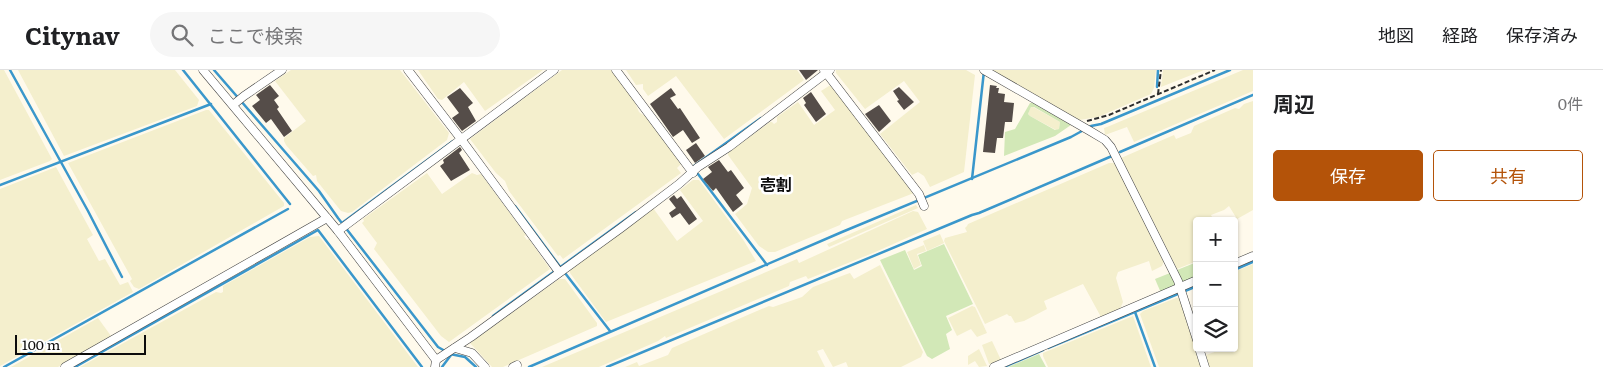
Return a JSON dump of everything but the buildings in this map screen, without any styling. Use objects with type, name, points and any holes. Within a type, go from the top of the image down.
[{"type":"street","points":[[203,70],[237,102],[327,218],[342,228],[435,364],[444,354],[454,349],[690,170],[729,147],[813,84],[827,71],[922,202]]},
{"type":"street","points":[[237,102],[282,70]]},
{"type":"street","points":[[408,70],[558,270]]},
{"type":"street","points":[[342,228],[554,70]]},
{"type":"street","points":[[616,70],[690,170]]},
{"type":"street","points":[[985,71],[1105,140],[1111,147],[1182,290],[1193,327]]},
{"type":"street","points":[[64,367],[327,218]]},
{"type":"street","points":[[1238,262],[1253,256]]},
{"type":"street","points":[[994,367],[1182,290],[1193,283]]},
{"type":"street","points":[[454,349],[472,354],[485,367]]},
{"type":"street","points":[[1200,352],[1205,367]]},
{"type":"path","points":[[1158,94],[1161,70]]},
{"type":"path","points":[[1081,126],[1084,121],[1109,115],[1215,70]]},
{"type":"shaded area","points":[[0,70],[4,70],[52,159],[0,180]]},
{"type":"shaded area","points":[[18,70],[175,70],[199,100],[197,106],[64,156]]},
{"type":"shaded area","points":[[291,70],[400,70],[449,133],[447,140],[352,212],[341,211],[317,181],[316,175],[313,176],[284,141],[284,138],[306,121],[275,81]]},
{"type":"shaded area","points":[[418,70],[543,70],[485,111],[464,82],[442,100],[438,99]]},
{"type":"shaded area","points":[[562,70],[611,70],[634,100],[639,112],[646,117],[681,164],[677,168],[681,173],[563,259],[560,255],[558,256],[509,191],[505,181],[496,173],[470,139]]},
{"type":"shaded area","points":[[626,70],[797,70],[804,80],[724,139],[676,76],[648,96],[643,89],[643,84],[636,85]]},
{"type":"shaded area","points":[[836,70],[966,70],[975,75],[964,172],[930,187],[924,176],[918,172],[912,175],[880,134],[920,102],[904,81],[865,109],[836,73]]},
{"type":"shaded area","points":[[992,70],[1156,70],[1154,88],[1151,94],[1098,117],[1079,120]]},
{"type":"shaded area","points":[[1163,70],[1204,70],[1161,87]]},
{"type":"shaded area","points":[[1243,70],[1253,70],[1253,91],[1134,142],[1127,127],[1105,135],[1104,128]]},
{"type":"shaded area","points":[[832,84],[914,193],[842,221],[840,225],[775,252],[768,252],[759,246],[735,214],[747,204],[752,188],[728,153],[770,122],[774,124],[777,122],[777,117],[798,102],[814,125],[835,110],[821,91]]},
{"type":"shaded area","points":[[1253,101],[1253,210],[1238,218],[1229,206],[1211,215],[1212,217],[1193,217],[1193,263],[1177,269],[1121,158],[1174,135],[1176,139],[1191,133],[1194,126],[1235,108],[1239,109],[1244,104]]},
{"type":"shaded area","points":[[1031,107],[1060,122],[1059,129],[1056,130],[1030,116],[1028,114]]},
{"type":"shaded area","points":[[209,110],[284,203],[284,206],[139,289],[134,287],[130,281],[132,279],[68,163]]},
{"type":"shaded area","points":[[1109,163],[1117,165],[1164,261],[1162,266],[1152,271],[1149,261],[1118,272],[1116,278],[1123,302],[1120,309],[1101,317],[1083,284],[1044,301],[1047,309],[1024,321],[1015,323],[1011,316],[1007,314],[985,324],[944,241],[945,238],[967,232],[965,228],[968,224]]},
{"type":"shaded area","points":[[56,167],[93,235],[87,239],[99,261],[105,259],[120,285],[128,282],[133,292],[0,366],[0,189]]},
{"type":"shaded area","points":[[427,173],[442,194],[472,173],[481,174],[526,235],[524,236],[527,240],[529,239],[550,269],[449,342],[441,336],[374,249],[377,243],[362,223],[363,219]]},
{"type":"shaded area","points":[[693,180],[699,180],[744,241],[756,261],[606,322],[570,273],[570,270],[653,208],[677,241],[703,221],[680,190]]},
{"type":"shaded area","points":[[916,205],[918,208],[829,247],[827,244]]},
{"type":"shaded area","points":[[913,211],[918,212],[927,229],[873,253],[808,279],[806,276],[790,282],[789,286],[666,338],[665,336],[658,341],[599,367],[542,367],[797,259],[799,263]]},
{"type":"shaded area","points":[[940,234],[944,243],[927,251],[923,241]]},
{"type":"shaded area","points":[[319,236],[418,367],[80,367],[216,292],[223,292],[223,286],[310,237]]},
{"type":"shaded area","points":[[924,245],[926,251],[917,254],[921,265],[914,269],[907,252]]},
{"type":"shaded area","points":[[1253,264],[1253,367],[1209,367],[1206,355],[1215,352],[1238,352],[1238,270]]},
{"type":"shaded area","points":[[880,265],[923,352],[921,357],[901,367],[848,367],[846,362],[833,367],[823,349],[817,351],[825,367],[625,367],[637,362],[639,366],[668,355],[672,348],[769,306],[773,307],[802,297],[813,287],[850,273],[854,279]]},
{"type":"shaded area","points":[[559,279],[565,279],[597,323],[597,326],[503,367],[492,367],[470,343]]},
{"type":"shaded area","points":[[1180,298],[1193,341],[1193,352],[1196,352],[1201,367],[1159,367],[1140,314],[1143,311]]},
{"type":"shaded area","points":[[972,306],[975,307],[987,333],[977,337],[971,329],[957,336],[948,318]]},
{"type":"shaded area","points":[[1133,316],[1151,367],[1048,367],[1043,353]]},
{"type":"shaded area","points":[[98,318],[111,336],[58,367],[11,367]]},
{"type":"shaded area","points":[[992,341],[1001,360],[989,364],[982,345]]},
{"type":"shaded area","points":[[979,349],[987,366],[979,367],[975,361],[968,365],[968,356]]},
{"type":"green space","points":[[1030,103],[1034,103],[1071,125],[1055,136],[1004,156],[1005,132],[1015,129]],"holes":[[[1031,107],[1060,122],[1059,129],[1055,130],[1030,116],[1028,114]]]},
{"type":"green space","points":[[944,244],[973,304],[946,316],[952,330],[946,334],[950,349],[932,359],[927,356],[880,260],[905,250],[914,270],[922,266],[918,255]]},
{"type":"green space","points":[[1193,264],[1193,279],[1183,283],[1177,270]]},
{"type":"green space","points":[[1170,273],[1176,286],[1161,293],[1155,279]]},
{"type":"green space","points":[[1039,354],[1046,367],[1008,367]]},
{"type":"waterway","points":[[10,70],[88,211],[122,277]]},
{"type":"waterway","points":[[183,70],[290,204]]},
{"type":"waterway","points":[[214,70],[319,191],[438,347],[445,351]]},
{"type":"waterway","points":[[1157,87],[1158,70]]},
{"type":"waterway","points":[[529,367],[842,232],[1071,137],[1091,126],[1101,124],[1230,70]]},
{"type":"waterway","points":[[972,179],[984,71]]},
{"type":"waterway","points":[[1120,152],[1253,95]]},
{"type":"waterway","points":[[0,185],[211,104]]},
{"type":"waterway","points":[[691,168],[761,118]]},
{"type":"waterway","points":[[342,223],[453,141]]},
{"type":"waterway","points":[[607,367],[1112,156]]},
{"type":"waterway","points":[[698,174],[767,265]]},
{"type":"waterway","points":[[515,206],[561,268]]},
{"type":"waterway","points":[[4,367],[288,209]]},
{"type":"waterway","points":[[493,316],[636,212]]},
{"type":"waterway","points":[[75,367],[318,230],[422,367]]},
{"type":"waterway","points":[[1238,268],[1253,262]]},
{"type":"waterway","points":[[565,273],[610,331]]},
{"type":"waterway","points":[[1048,348],[1193,288]]},
{"type":"waterway","points":[[1135,312],[1155,367]]},
{"type":"waterway","points":[[1004,367],[1043,350]]},
{"type":"waterway","points":[[450,354],[465,357],[476,367]]},
{"type":"waterway","points":[[442,367],[451,355]]},
{"type":"district","name":"壱割","points":[[776,185]]}]
